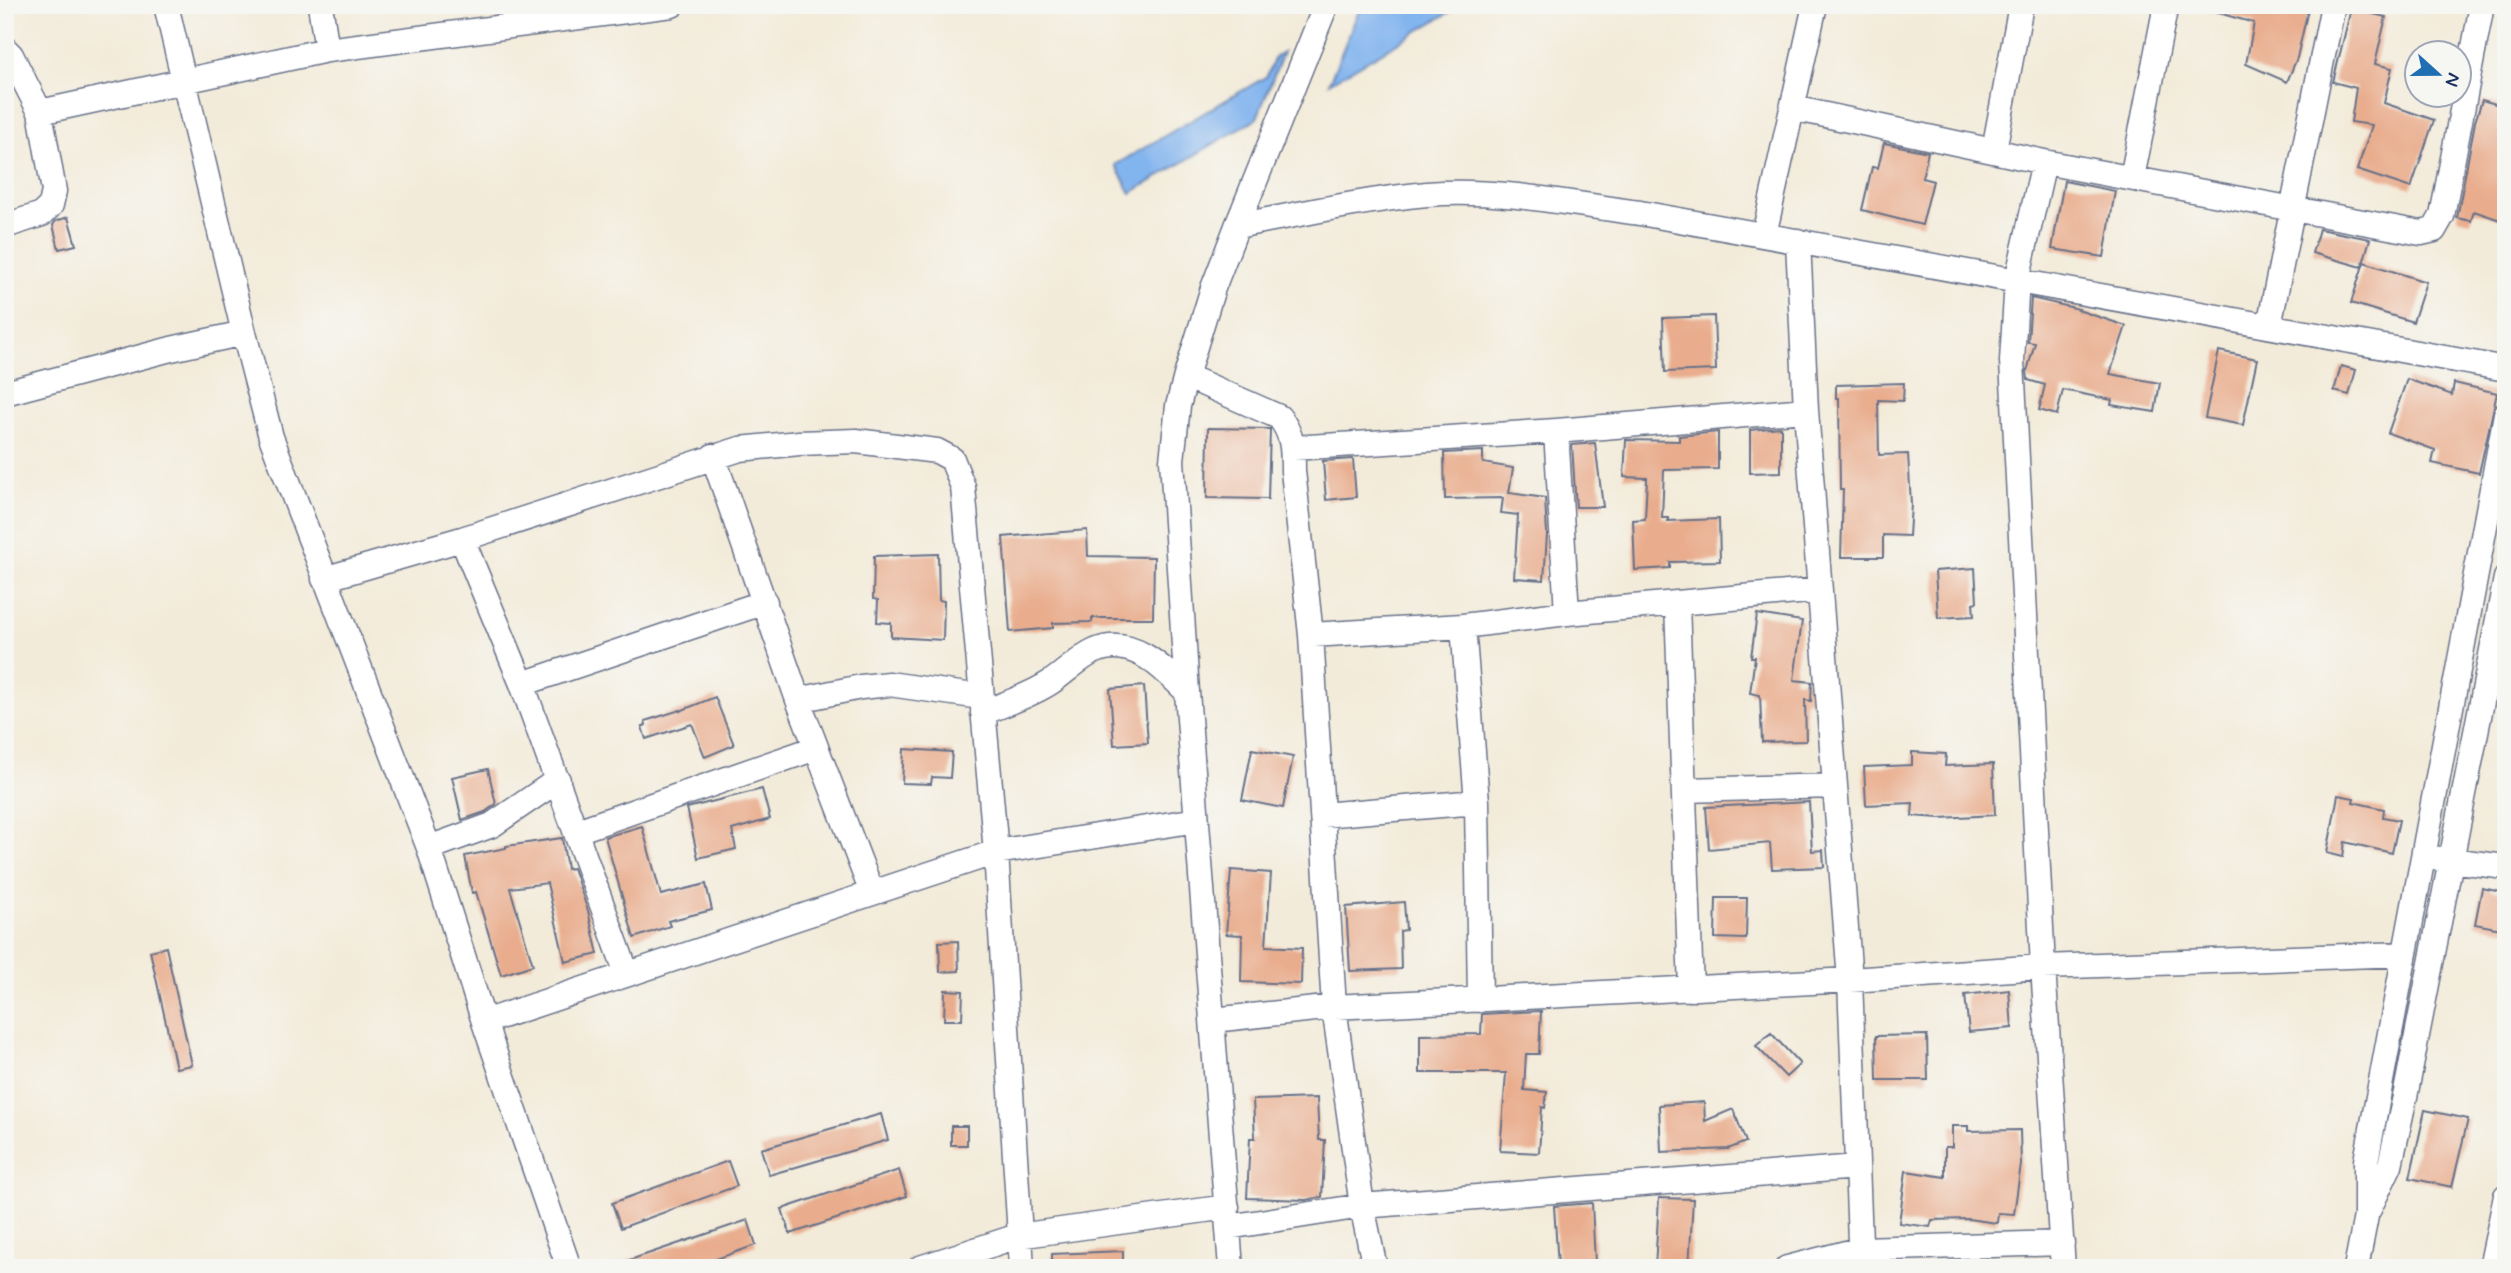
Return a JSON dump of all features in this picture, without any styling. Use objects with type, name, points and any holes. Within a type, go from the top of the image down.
[{"type":"street","points":[[166,5],[271,437],[429,848],[484,1022],[569,1268]]},
{"type":"street","points":[[320,5],[327,50]]},
{"type":"street","points":[[40,112],[327,50],[671,5]]},
{"type":"street","points":[[1764,235],[1815,5]]},
{"type":"street","points":[[1994,149],[2021,5]]},
{"type":"street","points":[[2132,178],[2166,5]]},
{"type":"street","points":[[2269,326],[2333,5]]},
{"type":"street","points":[[1793,108],[1994,149],[2044,162],[2421,233],[2434,230],[2442,216],[2482,5]]},
{"type":"street","points":[[1231,1268],[1172,460],[1178,406],[1213,288],[1281,121],[1324,6]]},
{"type":"street","points":[[5,49],[11,55],[40,112],[54,191],[51,205],[42,214],[5,226]]},
{"type":"street","points":[[1787,1268],[1861,1258],[2063,1255],[2043,967],[2012,361],[2017,280],[2044,162]]},
{"type":"street","points":[[1237,226],[1429,194],[1499,195],[1640,214],[1764,235],[2506,369]]},
{"type":"street","points":[[1798,241],[1806,410],[1850,980],[1861,1258]]},
{"type":"street","points":[[5,393],[244,333]]},
{"type":"street","points":[[1186,376],[1279,416],[1288,428],[1293,448],[1293,471],[1311,635],[1334,1007],[1362,1206],[1375,1268]]},
{"type":"street","points":[[1293,448],[1556,431],[1806,410]]},
{"type":"street","points":[[2356,1268],[2366,1216],[2366,1161],[2506,414]]},
{"type":"street","points":[[1556,431],[1567,613]]},
{"type":"street","points":[[324,579],[462,539],[740,449],[856,441],[937,451],[951,459],[962,486],[996,852],[1022,1268]]},
{"type":"street","points":[[713,456],[798,700],[872,893]]},
{"type":"street","points":[[462,539],[522,684],[627,974]]},
{"type":"street","points":[[2366,1216],[2390,1166],[2506,578]]},
{"type":"street","points":[[1311,635],[1463,626],[1567,613],[1820,590]]},
{"type":"street","points":[[522,684],[765,601]]},
{"type":"street","points":[[1677,604],[1691,989]]},
{"type":"street","points":[[2468,616],[2497,623]]},
{"type":"street","points":[[1463,626],[1477,802],[1480,1000]]},
{"type":"street","points":[[798,700],[889,684],[982,705],[1027,696],[1051,682],[1085,656],[1109,647],[1136,650],[1160,665],[1187,692]]},
{"type":"street","points":[[577,831],[817,748]]},
{"type":"street","points":[[2442,749],[2471,754]]},
{"type":"street","points":[[429,848],[492,825],[558,780]]},
{"type":"street","points":[[1684,790],[1835,786]]},
{"type":"street","points":[[1322,815],[1477,802]]},
{"type":"street","points":[[484,1022],[996,852],[1197,820]]},
{"type":"street","points":[[2422,857],[2506,867]]},
{"type":"street","points":[[1213,1020],[1334,1007],[1691,989],[2043,967],[2404,954]]},
{"type":"street","points":[[2391,1023],[2417,1028]]},
{"type":"street","points":[[920,1268],[1018,1236],[1857,1167]]},
{"type":"street","points":[[2491,1268],[2505,1204]]},
{"type":"water","points":[[1371,5],[1462,5],[1329,83],[1358,13]]},
{"type":"water","points":[[1283,52],[1257,118],[1131,193],[1115,165],[1267,76],[1275,57]]},
{"type":"building","points":[[2209,5],[2309,5],[2297,58],[2287,82],[2246,64],[2254,23],[2208,10]]},
{"type":"building","points":[[2351,9],[2386,17],[2375,64],[2392,68],[2384,103],[2434,120],[2411,188],[2357,170],[2372,125],[2351,122],[2356,88],[2333,82]]},
{"type":"building","points":[[2482,100],[2506,107],[2506,222],[2474,211],[2471,221],[2457,218],[2475,122]]},
{"type":"building","points":[[1884,143],[1928,152],[1922,178],[1933,181],[1922,225],[1862,210],[1872,167],[1878,168]]},
{"type":"building","points":[[2064,181],[2115,191],[2104,257],[2052,249]]},
{"type":"building","points":[[68,217],[76,245],[59,249],[53,225],[56,221]]},
{"type":"building","points":[[2319,229],[2370,239],[2362,267],[2312,253]]},
{"type":"building","points":[[2364,262],[2426,282],[2413,322],[2351,303]]},
{"type":"building","points":[[2031,298],[2079,309],[2126,326],[2110,374],[2160,383],[2155,412],[2111,405],[2112,400],[2063,390],[2057,415],[2039,410],[2045,385],[2028,380],[2027,371],[2035,343],[2028,342]]},
{"type":"building","points":[[1714,316],[1716,370],[1665,372],[1663,318]]},
{"type":"building","points":[[2219,351],[2257,359],[2243,425],[2205,418]]},
{"type":"building","points":[[2341,366],[2356,370],[2349,395],[2334,391]]},
{"type":"building","points":[[2407,379],[2452,395],[2454,383],[2497,393],[2479,473],[2432,463],[2435,450],[2388,433]]},
{"type":"building","points":[[1904,383],[1903,401],[1878,400],[1879,455],[1908,454],[1911,504],[1909,536],[1883,535],[1883,557],[1841,557],[1843,490],[1840,490],[1839,398],[1836,398],[1836,385]]},
{"type":"building","points":[[1781,427],[1781,472],[1750,473],[1750,430]]},
{"type":"building","points":[[1208,428],[1270,429],[1268,499],[1207,498]]},
{"type":"building","points":[[1718,432],[1718,469],[1664,470],[1662,518],[1668,518],[1668,521],[1719,519],[1720,561],[1670,562],[1670,568],[1635,570],[1633,520],[1645,519],[1647,478],[1624,477],[1626,440],[1679,441],[1679,436]]},
{"type":"building","points":[[1595,443],[1603,507],[1576,507],[1572,445]]},
{"type":"building","points":[[1483,451],[1483,463],[1513,468],[1509,493],[1545,498],[1547,535],[1544,580],[1514,578],[1518,515],[1501,513],[1503,498],[1445,499],[1444,453]]},
{"type":"building","points":[[1353,459],[1356,497],[1326,500],[1323,461]]},
{"type":"building","points":[[1087,530],[1088,556],[1154,557],[1153,618],[1092,618],[1092,622],[1053,623],[1053,628],[1010,632],[1003,537]]},
{"type":"building","points":[[938,554],[939,600],[944,601],[943,640],[891,637],[891,623],[877,622],[878,600],[873,599],[874,556]]},
{"type":"building","points":[[1975,568],[1977,602],[1973,603],[1974,616],[1938,618],[1935,571]]},
{"type":"building","points":[[1757,614],[1802,621],[1794,680],[1812,682],[1811,701],[1805,700],[1806,741],[1762,742],[1760,695],[1750,693],[1755,657],[1751,657]]},
{"type":"building","points":[[1144,686],[1148,743],[1114,745],[1110,689]]},
{"type":"building","points":[[715,697],[734,745],[705,757],[692,724],[646,739],[642,727],[646,725],[645,721]]},
{"type":"building","points":[[904,749],[952,752],[950,778],[932,777],[931,784],[902,783]]},
{"type":"building","points":[[1252,749],[1293,757],[1283,808],[1242,800]]},
{"type":"building","points":[[1912,752],[1946,754],[1945,766],[1993,764],[1995,815],[1940,818],[1912,816],[1913,803],[1866,805],[1864,767],[1912,765]]},
{"type":"building","points":[[488,769],[496,804],[485,812],[462,820],[452,777]]},
{"type":"building","points":[[762,789],[770,819],[732,830],[736,849],[698,858],[687,808]]},
{"type":"building","points":[[2338,795],[2354,798],[2353,802],[2384,809],[2383,817],[2399,820],[2392,853],[2345,842],[2343,857],[2327,853]]},
{"type":"building","points":[[1809,802],[1812,851],[1823,850],[1824,867],[1772,869],[1770,843],[1709,849],[1706,807]]},
{"type":"building","points":[[642,826],[661,895],[706,884],[712,910],[668,921],[670,926],[634,938],[605,837]]},
{"type":"building","points":[[562,838],[567,869],[573,868],[588,911],[598,954],[565,962],[547,883],[510,888],[533,965],[501,975],[476,892],[472,893],[465,856],[506,846]]},
{"type":"building","points":[[1231,870],[1271,873],[1266,946],[1302,948],[1301,984],[1241,982],[1242,935],[1226,934]]},
{"type":"building","points":[[2482,888],[2506,893],[2506,930],[2475,924]]},
{"type":"building","points":[[1716,898],[1747,898],[1746,939],[1715,938]]},
{"type":"building","points":[[1404,902],[1406,930],[1400,931],[1401,969],[1350,971],[1346,907]]},
{"type":"building","points":[[958,941],[959,971],[940,972],[939,942]]},
{"type":"building","points":[[166,947],[192,1065],[176,1068],[150,951]]},
{"type":"building","points":[[945,990],[963,991],[962,1020],[944,1020]]},
{"type":"building","points":[[2009,990],[2012,1028],[1969,1032],[1965,995]]},
{"type":"building","points":[[1541,1011],[1539,1054],[1526,1054],[1524,1090],[1547,1092],[1545,1108],[1542,1107],[1539,1153],[1500,1151],[1506,1073],[1420,1073],[1420,1035],[1481,1034],[1482,1014]]},
{"type":"building","points":[[1771,1033],[1800,1064],[1786,1077],[1756,1046]]},
{"type":"building","points":[[1927,1035],[1928,1080],[1877,1080],[1876,1036]]},
{"type":"building","points":[[1317,1098],[1319,1140],[1325,1140],[1322,1197],[1306,1200],[1247,1198],[1250,1138],[1255,1138],[1253,1100]]},
{"type":"building","points":[[1704,1102],[1705,1121],[1733,1109],[1746,1142],[1728,1149],[1661,1152],[1659,1105]]},
{"type":"building","points":[[2425,1110],[2468,1119],[2452,1187],[2410,1178]]},
{"type":"building","points":[[881,1114],[888,1140],[769,1175],[761,1149]]},
{"type":"building","points":[[951,1126],[967,1126],[967,1145],[951,1145]]},
{"type":"building","points":[[1952,1126],[1968,1126],[1968,1131],[2020,1130],[2021,1164],[2014,1214],[1998,1213],[1997,1223],[1968,1219],[1932,1220],[1930,1227],[1899,1223],[1906,1171],[1945,1177],[1945,1147],[1952,1147]]},
{"type":"building","points":[[728,1161],[737,1186],[621,1228],[612,1203]]},
{"type":"building","points":[[899,1170],[907,1196],[790,1234],[782,1209]]},
{"type":"building","points":[[1659,1198],[1693,1199],[1689,1268],[1655,1268]]},
{"type":"building","points":[[1592,1203],[1595,1263],[1558,1266],[1554,1206]]},
{"type":"building","points":[[748,1220],[756,1245],[691,1268],[616,1268],[615,1265]]},
{"type":"building","points":[[1123,1251],[1123,1268],[1052,1268],[1052,1254]]}]
